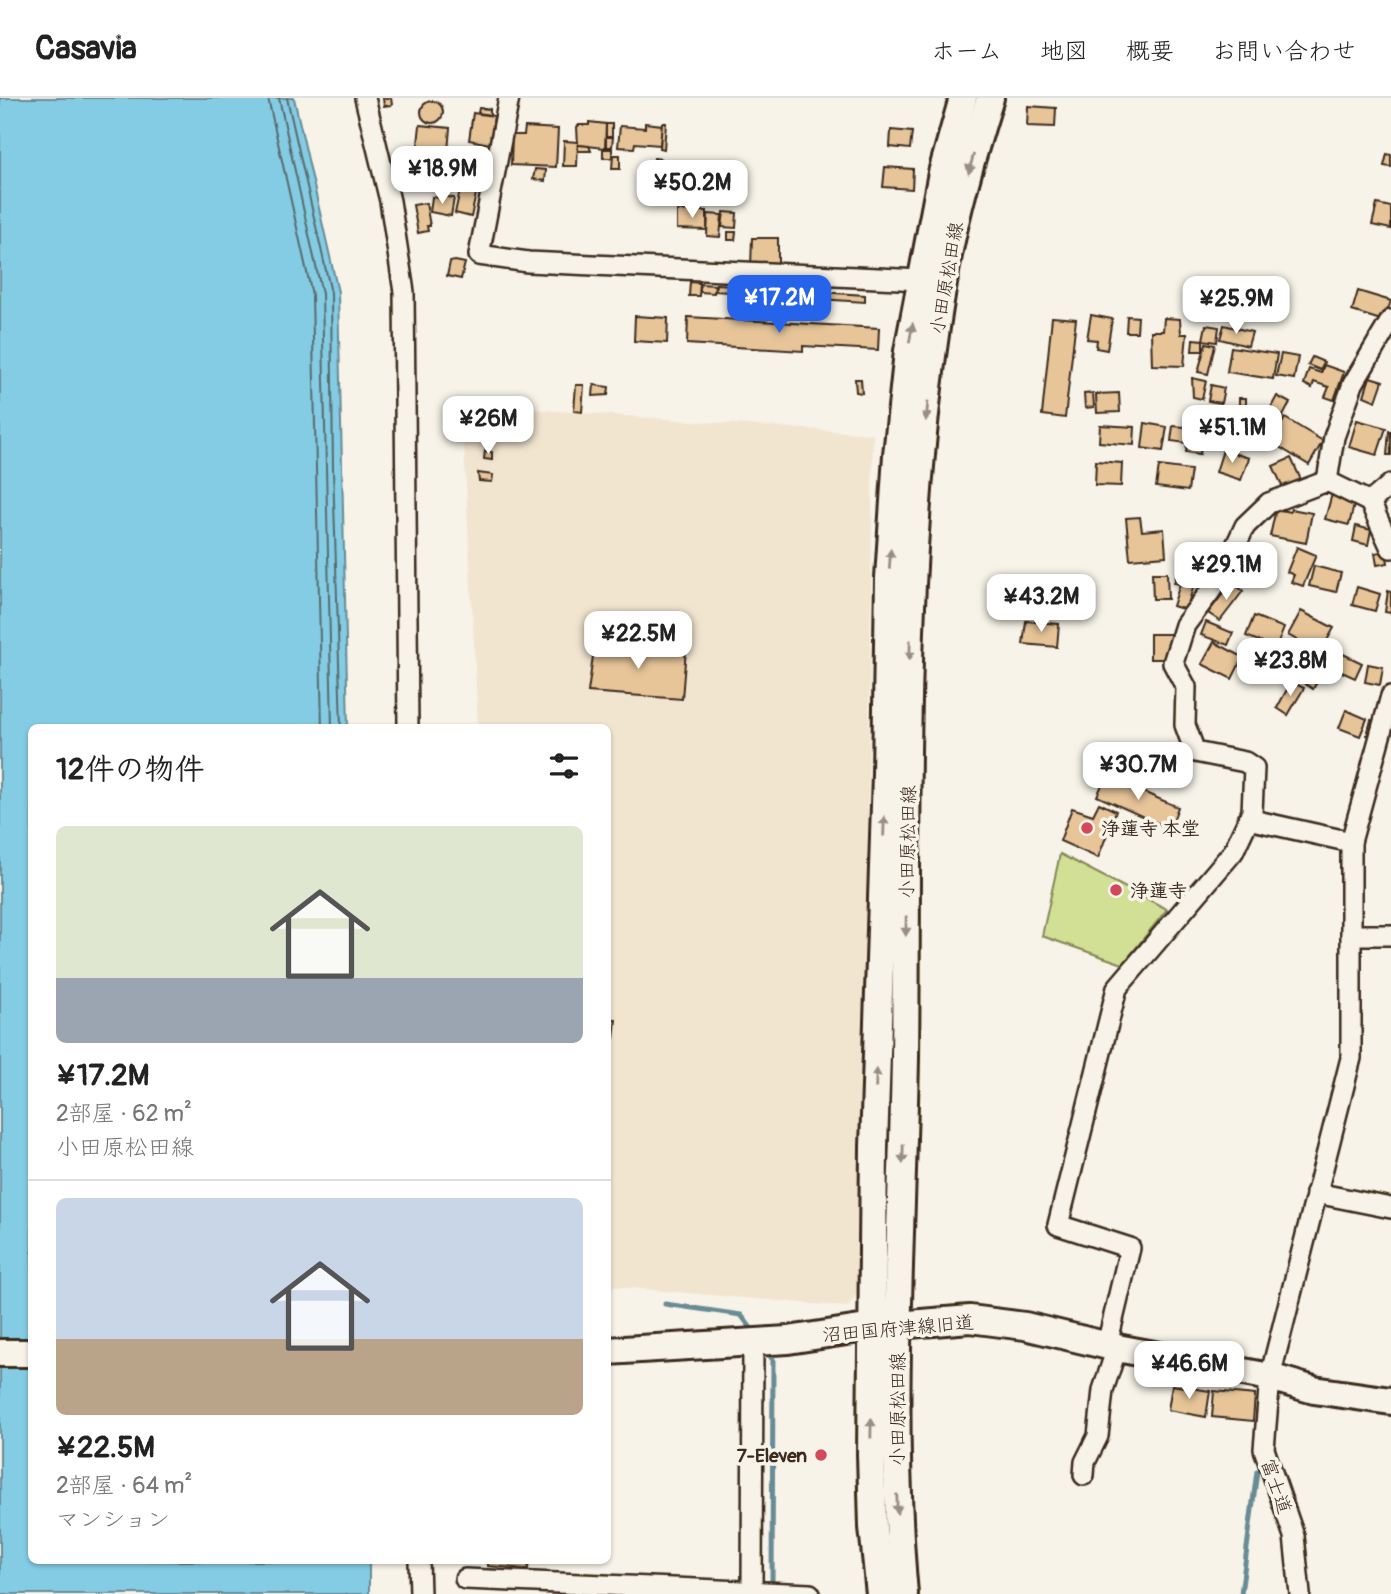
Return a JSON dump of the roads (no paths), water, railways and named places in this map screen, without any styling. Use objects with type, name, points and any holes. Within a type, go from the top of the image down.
[{"type":"main road","name":"小田原松田線","points":[[904,1594],[874,1147],[889,578],[897,455],[908,351],[942,173],[963,98]]},
{"type":"main road","name":"小田原松田線","points":[[880,1594],[872,1503],[885,1326],[903,1151],[911,582],[930,380],[945,268],[990,98]]},
{"type":"main road","name":"沼田国府津線旧道","points":[[611,1351],[788,1340],[885,1326],[970,1319],[1025,1326],[1270,1377],[1314,1390],[1391,1401]]},
{"type":"main road","points":[[0,1353],[28,1353]]},
{"type":"street","points":[[365,98],[390,201],[404,292],[408,724]]},
{"type":"street","points":[[509,98],[479,255],[528,262],[920,279]]},
{"type":"street","points":[[1327,481],[1334,437],[1353,384],[1391,320]]},
{"type":"street","points":[[1084,1475],[1085,1462],[1098,1436],[1103,1390],[1130,1248],[1058,1225],[1117,988],[1233,852],[1252,812],[1254,768],[1245,762],[1195,751],[1185,725],[1186,687],[1173,663],[1185,625],[1221,576],[1245,526],[1269,503],[1327,481],[1370,502],[1391,548]]},
{"type":"street","points":[[1370,502],[1391,484]]},
{"type":"street","name":"富士道","points":[[1300,1594],[1294,1536],[1264,1449],[1270,1377],[1351,1058],[1351,842],[1391,696]]},
{"type":"street","points":[[1248,819],[1351,842]]},
{"type":"street","points":[[1352,935],[1391,935]]},
{"type":"street","points":[[1316,1193],[1391,1208]]},
{"type":"street","points":[[753,1343],[759,1592]]},
{"type":"street","points":[[419,1564],[420,1594]]},
{"type":"street","points":[[465,1579],[657,1591],[810,1594]]},
{"type":"water","points":[[0,98],[294,98],[338,292],[348,724],[28,724],[28,1564],[369,1564],[369,1594],[0,1594]]},
{"type":"waterway","points":[[665,1304],[741,1315],[754,1332]]},
{"type":"waterway","points":[[765,1349],[773,1360],[772,1589]]},
{"type":"waterway","points":[[1241,1594],[1257,1471]]},
{"type":"place","name":"浄蓮寺 本堂","points":[[1087,828]]},
{"type":"place","name":"浄蓮寺","points":[[1116,890]]},
{"type":"place","name":"7-Eleven","points":[[821,1455]]}]
